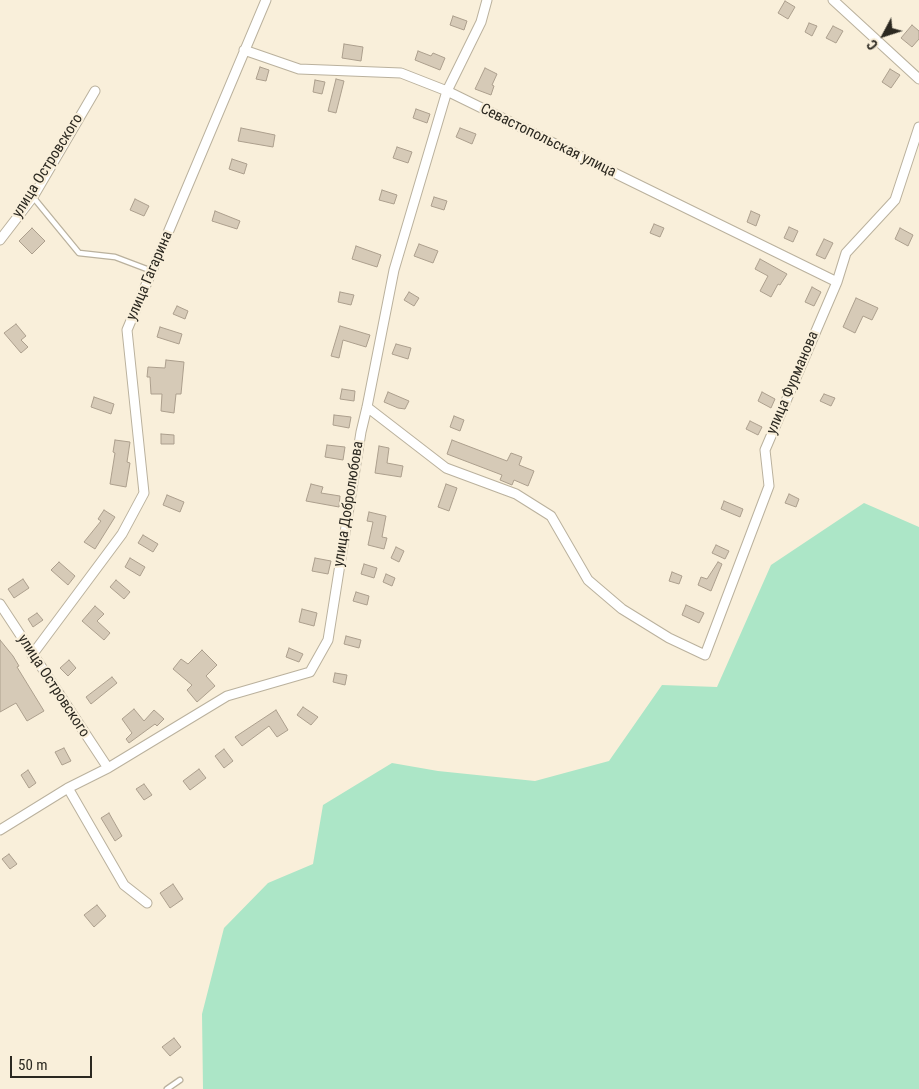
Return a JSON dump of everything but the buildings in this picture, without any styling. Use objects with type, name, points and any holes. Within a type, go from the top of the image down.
[{"type":"street","name":"улица Гагарина","points":[[32,655],[122,534],[144,493],[127,330],[266,0]]},
{"type":"street","name":"улица Добролюбова","points":[[0,830],[68,788],[108,768],[227,696],[310,672],[328,640],[361,432],[394,270],[446,91],[482,22],[487,0]]},
{"type":"street","points":[[834,0],[919,79]]},
{"type":"street","name":"Севастопольская улица","points":[[244,50],[299,69],[401,73],[446,91],[836,282]]},
{"type":"street","name":"улица Островского","points":[[0,240],[33,197],[94,91]]},
{"type":"street","name":"улица Фурманова","points":[[367,407],[446,468],[516,494],[551,516],[588,580],[622,609],[669,638],[705,655],[769,486],[764,450],[836,282],[846,253],[895,200],[919,127]]},
{"type":"street","name":"улица Островского","points":[[0,604],[108,768]]},
{"type":"street","points":[[68,788],[124,885],[148,903]]},
{"type":"lane","points":[[33,197],[79,253],[115,257],[152,271]]},
{"type":"lane","points":[[167,1089],[180,1080]]},
{"type":"green space","points":[[864,503],[919,527],[919,1089],[203,1089],[202,1014],[224,928],[268,883],[313,864],[323,805],[392,763],[438,771],[535,781],[609,761],[662,685],[717,687],[771,565]]}]
